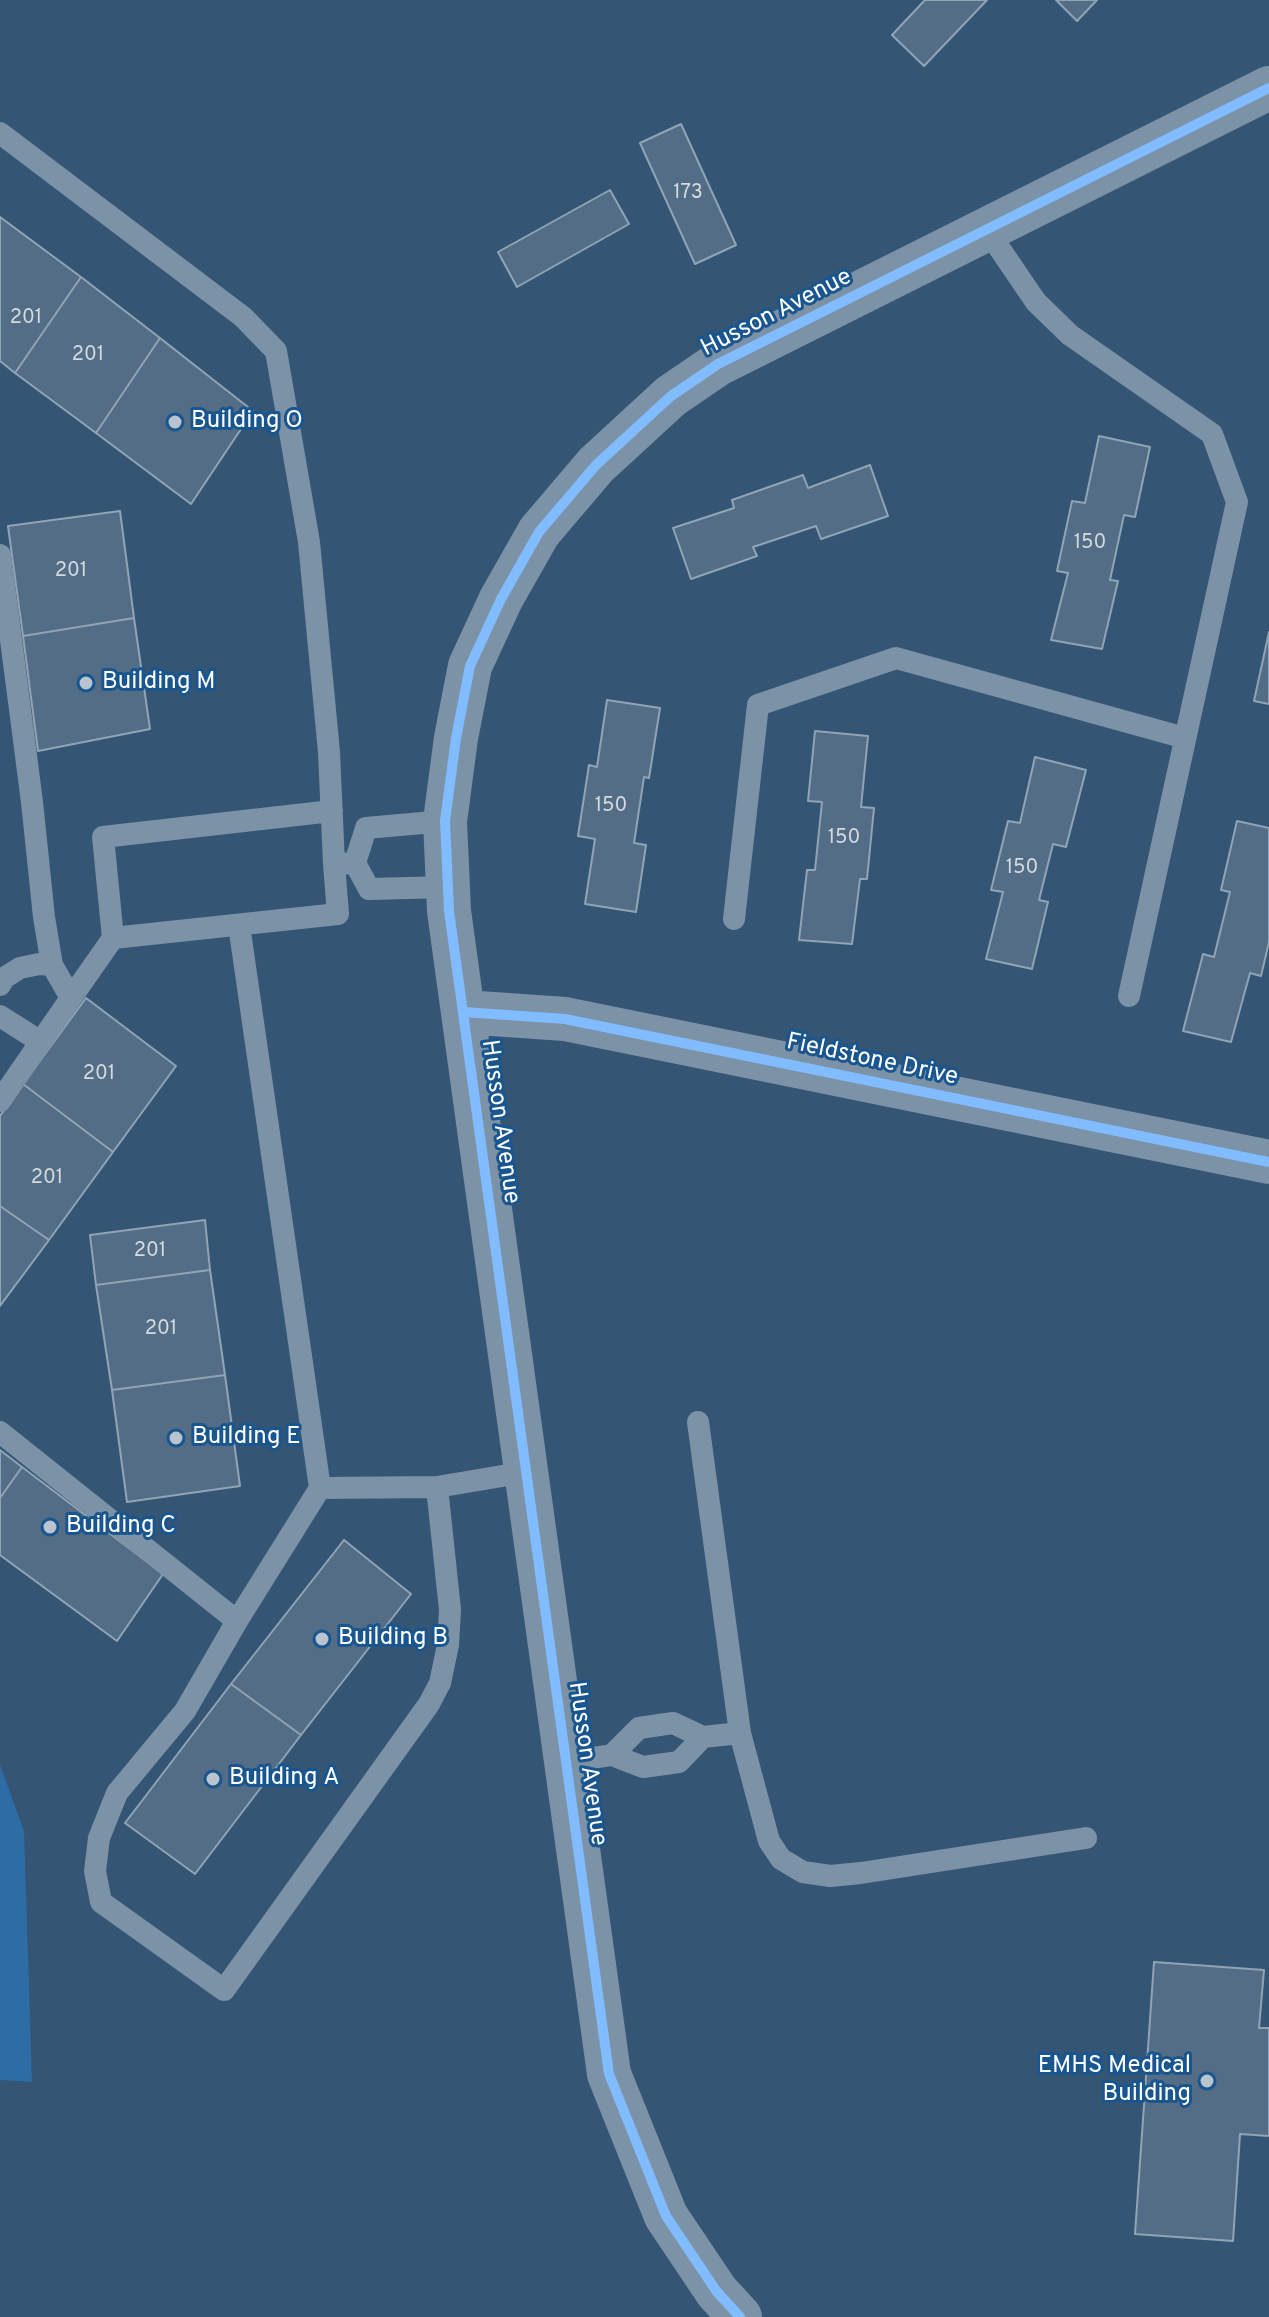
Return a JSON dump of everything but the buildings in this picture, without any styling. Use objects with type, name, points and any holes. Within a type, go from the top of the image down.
[{"type":"street","name":"Husson Avenue","points":[[740,2317],[717,2292],[666,2216],[609,2074],[449,911],[445,821],[470,666],[501,599],[539,532],[596,465],[671,396],[718,364],[1269,88]]},
{"type":"street","name":"Fieldstone Drive","points":[[464,1012],[565,1019],[1269,1162]]},
{"type":"lane","points":[[4,143],[243,317],[276,351],[309,542],[332,811],[344,864],[338,914],[113,938]]},
{"type":"lane","points":[[987,230],[1036,302],[1070,335],[1212,434],[1237,502],[1129,996]]},
{"type":"lane","points":[[0,555],[52,965],[71,998]]},
{"type":"lane","points":[[734,919],[758,705],[896,658],[1185,738]]},
{"type":"lane","points":[[0,1101],[113,938],[103,837],[332,811]]},
{"type":"lane","points":[[344,864],[366,828],[445,821]]},
{"type":"lane","points":[[344,864],[369,889],[448,887]]},
{"type":"lane","points":[[239,925],[320,1488],[185,1711],[117,1793],[99,1838],[95,1871],[101,1902],[224,1990],[429,1704],[440,1683],[448,1645],[450,1610],[437,1487]]},
{"type":"lane","points":[[0,985],[4,978],[20,968],[52,965]]},
{"type":"lane","points":[[0,1016],[41,1042]]},
{"type":"lane","points":[[698,1422],[740,1733],[769,1841],[781,1859],[803,1872],[830,1876],[1086,1838]]},
{"type":"lane","points":[[0,1432],[237,1621]]},
{"type":"lane","points":[[320,1488],[437,1487],[526,1472]]},
{"type":"lane","points":[[612,1755],[639,1728],[673,1723],[703,1737],[740,1733]]},
{"type":"lane","points":[[566,1762],[612,1755],[643,1767],[679,1762],[703,1737]]},
{"type":"shaded area","points":[[0,1765],[24,1831],[32,2082],[0,2080]]},
{"type":"cycle path","points":[[740,2317],[717,2292],[666,2216],[609,2074],[449,911],[445,821],[470,666],[501,599],[539,532],[596,465],[671,396],[718,364],[1269,88]]},
{"type":"cycle path","points":[[464,1012],[565,1019],[1269,1162]]},
{"type":"place","name":"Building O","points":[[175,422]]},
{"type":"place","name":"Building M","points":[[86,683]]},
{"type":"place","name":"Building E","points":[[176,1438]]},
{"type":"place","name":"Building C","points":[[50,1527]]},
{"type":"place","name":"Building B","points":[[322,1639]]},
{"type":"place","name":"Building A","points":[[213,1779]]},
{"type":"place","name":"EMHS Medical Building","points":[[1207,2081]]}]
